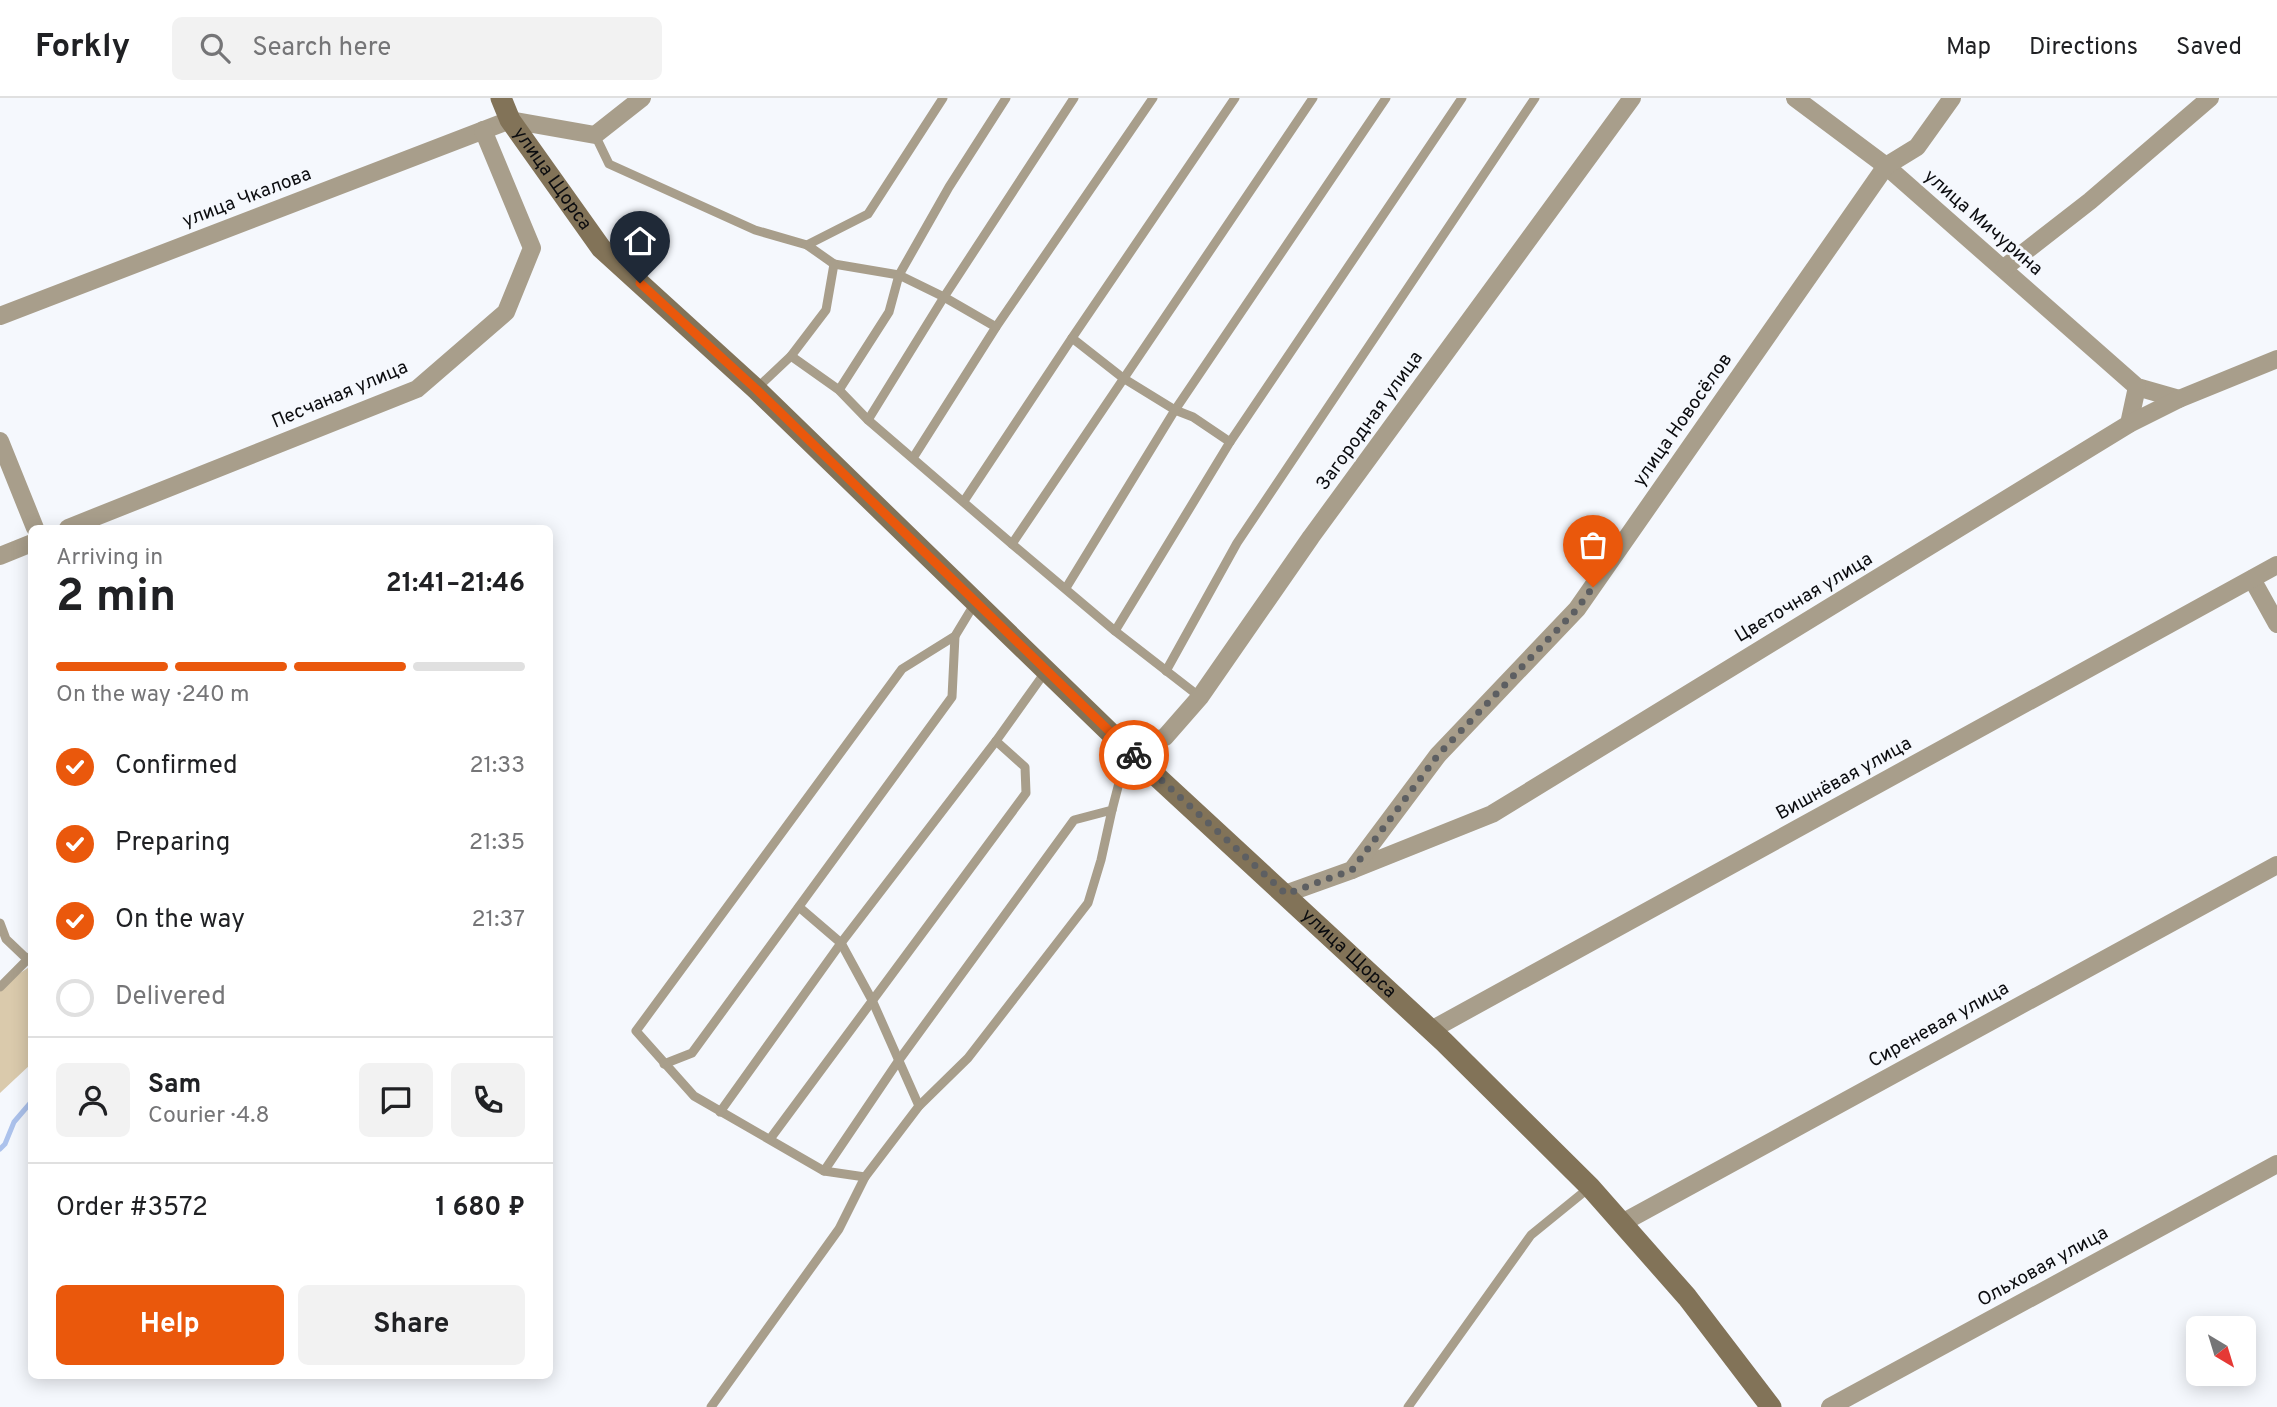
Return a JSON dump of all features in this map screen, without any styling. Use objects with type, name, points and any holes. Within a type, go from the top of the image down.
[{"type":"street","name":"улица Щорса","points":[[501,98],[510,120],[601,248],[756,389],[1128,750],[1431,1030],[1590,1187],[1687,1297],[1771,1407]]},
{"type":"street","points":[[510,120],[595,135],[642,98]]},
{"type":"street","name":"Загородная улица","points":[[1128,750],[1165,737],[1200,697],[1311,537],[1632,98]]},
{"type":"street","name":"улица Мичурина","points":[[1795,98],[1886,166],[2137,387],[2179,399]]},
{"type":"street","name":"улица Новосёлов","points":[[1352,870],[1438,755],[1577,609],[1886,166],[1917,147],[1952,98]]},
{"type":"street","points":[[2004,268],[2090,201],[2210,98]]},
{"type":"street","name":"улица Чкалова","points":[[0,316],[510,120]]},
{"type":"street","name":"Песчаная улица","points":[[76,525],[417,389],[506,312],[531,248],[483,130]]},
{"type":"street","name":"Цветочная улица","points":[[1352,870],[1492,814],[2129,424],[2179,399],[2277,359]]},
{"type":"street","points":[[2129,424],[2137,387]]},
{"type":"street","points":[[0,441],[34,525]]},
{"type":"street","points":[[0,556],[28,545]]},
{"type":"street","name":"Вишнёвая улица","points":[[1431,1030],[2277,565]]},
{"type":"street","points":[[2252,579],[2277,624]]},
{"type":"street","name":"Сиреневая улица","points":[[1622,1223],[2277,865]]},
{"type":"street","points":[[1286,894],[1352,870]]},
{"type":"street","name":"Ольховая улица","points":[[1830,1407],[2277,1164]]},
{"type":"lane","points":[[807,245],[868,214],[943,98]]},
{"type":"lane","points":[[839,390],[890,312],[899,275],[949,187],[1006,98]]},
{"type":"lane","points":[[868,420],[944,296],[1074,98]]},
{"type":"lane","points":[[913,458],[996,327],[1153,98]]},
{"type":"lane","points":[[964,501],[1235,98]]},
{"type":"lane","points":[[1012,544],[1313,98]]},
{"type":"lane","points":[[1066,587],[1175,410],[1386,98]]},
{"type":"lane","points":[[1115,631],[1230,442],[1462,98]]},
{"type":"lane","points":[[1166,671],[1237,543],[1535,98]]},
{"type":"lane","points":[[595,135],[609,164],[755,230],[807,245],[834,264],[899,275],[944,296],[996,327]]},
{"type":"lane","points":[[756,389],[791,356],[826,310],[834,264]]},
{"type":"lane","points":[[1072,338],[1123,378],[1175,410],[1193,417],[1230,442]]},
{"type":"lane","points":[[791,356],[839,390],[868,420],[1012,544],[1115,631],[1200,697]]},
{"type":"lane","points":[[865,1177],[824,1171],[694,1096],[636,1031],[902,669],[955,636],[976,601]]},
{"type":"lane","points":[[664,1063],[692,1053],[952,697],[955,636]]},
{"type":"lane","points":[[720,1112],[841,943],[996,741],[1046,670]]},
{"type":"lane","points":[[770,1139],[1026,793],[1024,767],[996,741]]},
{"type":"lane","points":[[711,1407],[839,1228],[865,1177],[919,1106],[968,1058],[1088,903],[1128,750]]},
{"type":"lane","points":[[824,1171],[899,1060],[1074,820],[1112,810]]},
{"type":"lane","points":[[799,907],[841,943],[872,1000],[919,1106]]},
{"type":"lane","points":[[0,923],[6,939],[28,956]]},
{"type":"lane","points":[[0,987],[28,958]]},
{"type":"lane","points":[[1408,1407],[1531,1235],[1590,1187]]},
{"type":"shaded area","points":[[28,968],[28,1067],[0,1093],[0,986]]},
{"type":"waterway","points":[[0,1149],[5,1144],[14,1122],[28,1106]]},
{"type":"way so far","points":[[1134,755],[1286,894],[1352,870],[1438,755],[1577,609],[1593,587]]},
{"type":"route","points":[[640,283],[756,389],[1134,755]]}]
